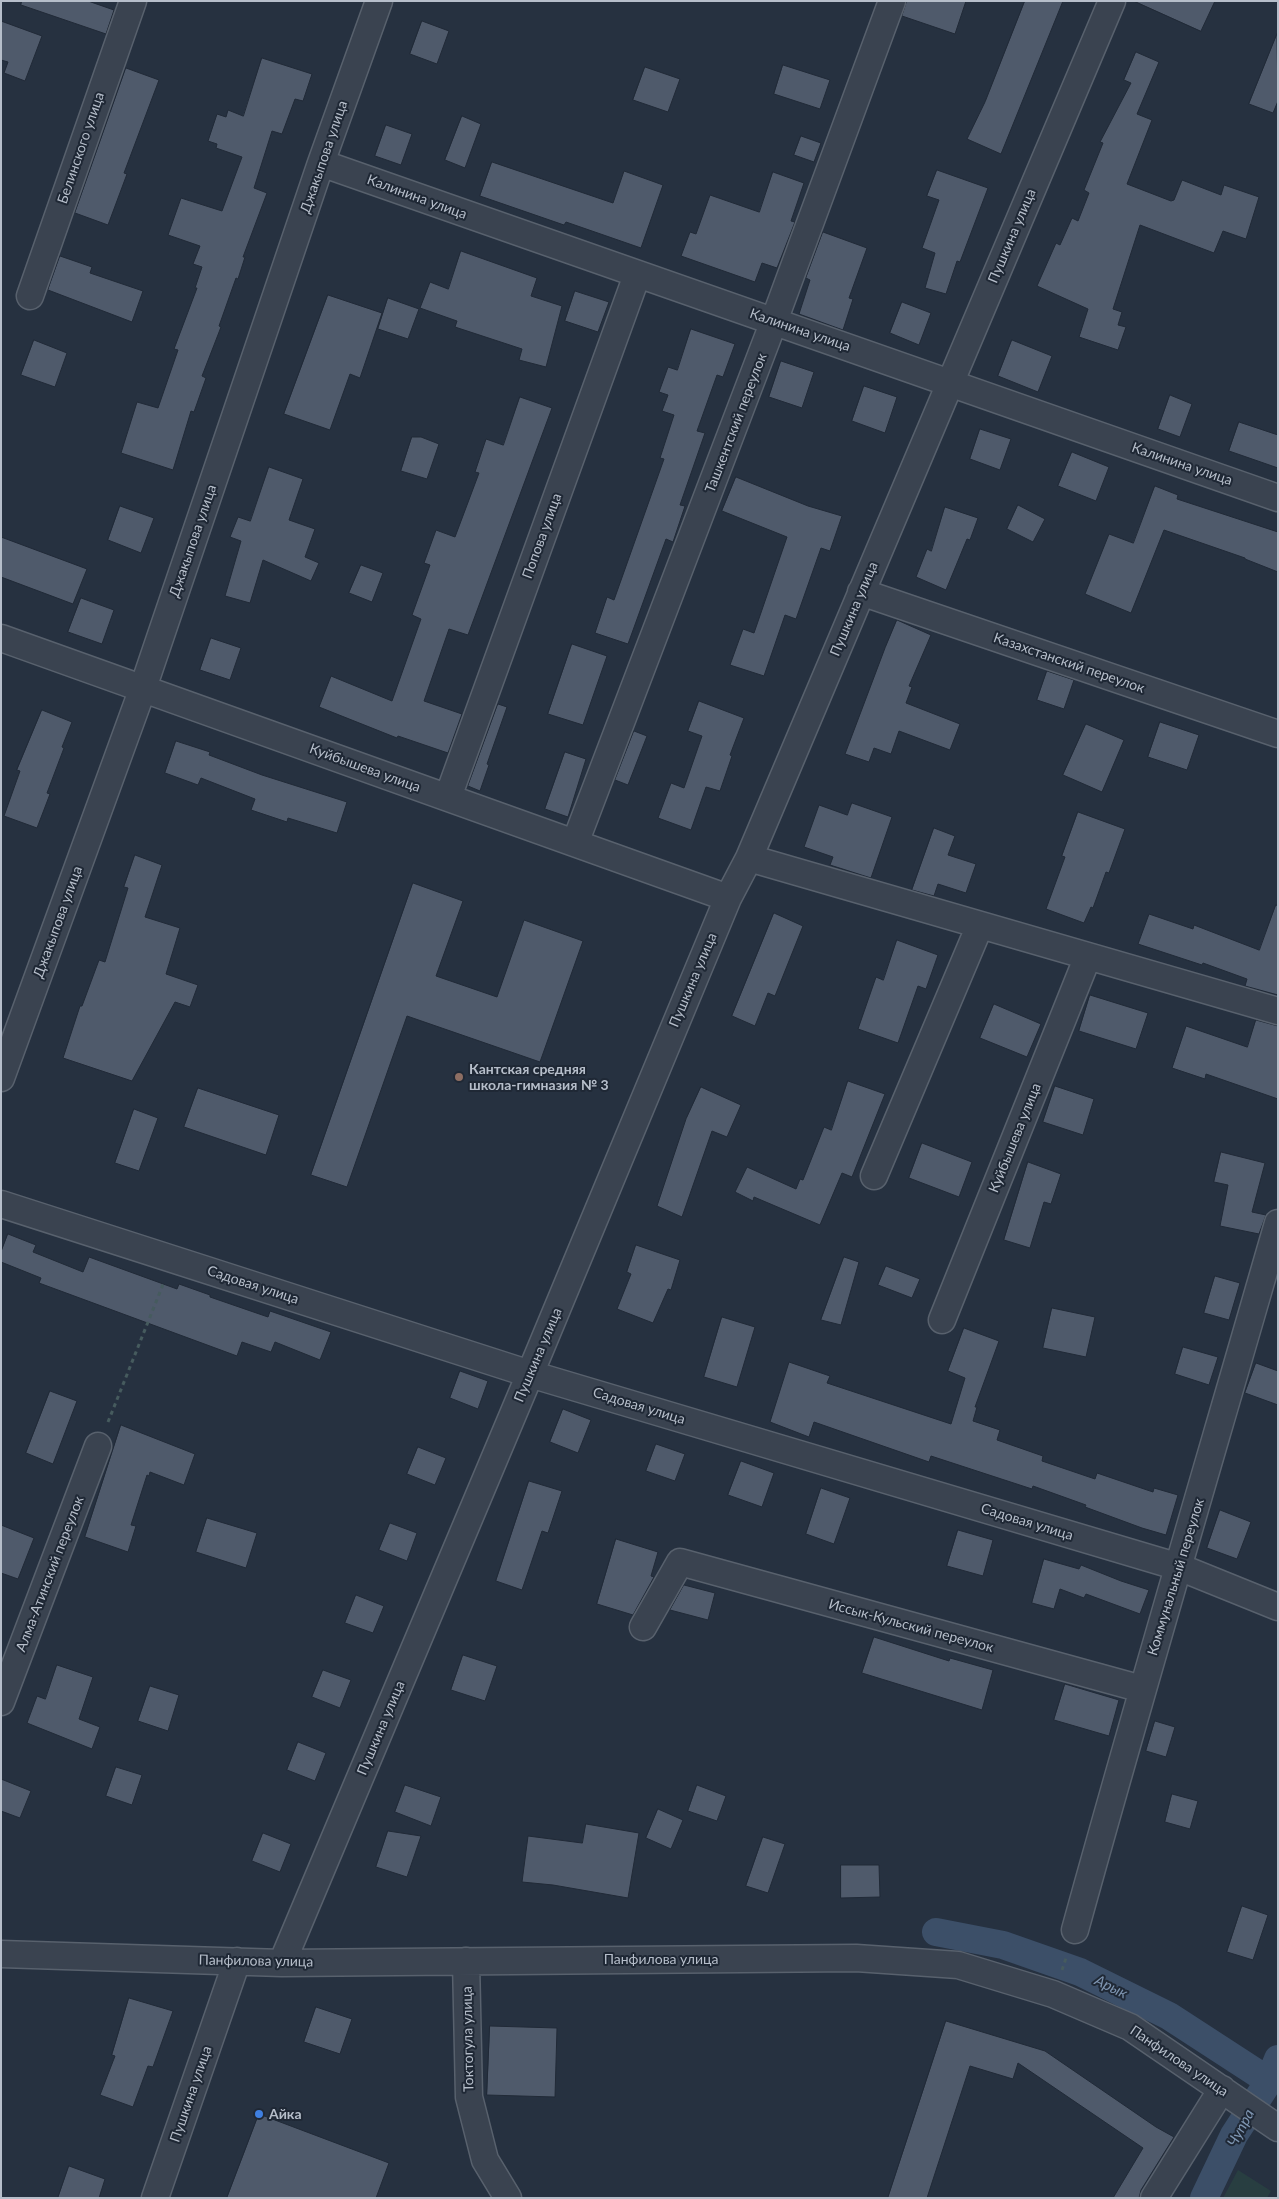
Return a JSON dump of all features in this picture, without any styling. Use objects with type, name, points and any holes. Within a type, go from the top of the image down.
[{"type":"street","name":"Белинского улица","points":[[30,296],[133,1]]},
{"type":"street","name":"Джакыпова улица","points":[[1,1078],[143,688],[321,163],[379,1]]},
{"type":"street","name":"Ташкентский переулок","points":[[576,843],[774,321],[892,1]]},
{"type":"street","name":"Пушкина улица","points":[[282,1962],[728,898],[749,858],[1112,1]]},
{"type":"street","name":"Калинина улица","points":[[321,163],[1278,498]]},
{"type":"street","name":"Попова улица","points":[[448,798],[637,275]]},
{"type":"street","name":"Казахстанский переулок","points":[[861,592],[1278,734]]},
{"type":"street","name":"Куйбышева улица","points":[[1,638],[728,898]]},
{"type":"street","points":[[749,858],[1278,1011]]},
{"type":"street","points":[[874,1176],[980,925]]},
{"type":"street","name":"Куйбышева улица","points":[[942,1320],[1088,956]]},
{"type":"street","name":"Садовая улица","points":[[1,1204],[530,1374],[1179,1567],[1278,1607]]},
{"type":"street","name":"Коммунальный переулок","points":[[1075,1930],[1142,1690],[1278,1223]]},
{"type":"street","name":"Алма-Атинский переулок","points":[[1,1702],[98,1446]]},
{"type":"street","name":"Иссык-Кульский переулок","points":[[643,1627],[680,1562],[1142,1690]]},
{"type":"street","name":"Панфилова улица","points":[[1,1954],[282,1962],[856,1958],[958,1965],[1053,1994],[1130,2027],[1278,2128]]},
{"type":"street","name":"Пушкина улица","points":[[155,2198],[237,1961]]},
{"type":"street","name":"Токтогула улица","points":[[466,1961],[469,2097],[485,2160],[508,2198]]},
{"type":"street","points":[[1154,2198],[1222,2089]]},
{"type":"path","points":[[98,1446],[174,1259]]},
{"type":"green space","points":[[1238,2170],[1271,2191],[1267,2198],[1223,2198]]},
{"type":"building","points":[[22,1],[88,1],[114,10],[106,34],[21,5]]},
{"type":"building","points":[[907,1],[966,1],[955,34],[902,16]]},
{"type":"building","points":[[1025,1],[1063,1],[1001,154],[967,139],[985,102]]},
{"type":"building","points":[[1134,1],[1215,1],[1201,31]]},
{"type":"building","points":[[1,21],[42,36],[25,81],[4,73],[8,62],[1,60]]},
{"type":"building","points":[[422,21],[449,31],[437,64],[410,54]]},
{"type":"building","points":[[1277,34],[1278,101],[1273,113],[1249,104]]},
{"type":"building","points":[[1136,52],[1159,62],[1137,114],[1152,120],[1127,184],[1171,201],[1174,200],[1182,180],[1221,195],[1224,185],[1259,197],[1246,239],[1223,231],[1214,253],[1140,225],[1113,309],[1122,312],[1118,325],[1126,327],[1118,350],[1079,337],[1088,309],[1037,286],[1056,243],[1060,245],[1072,218],[1078,221],[1089,193],[1084,190],[1103,143],[1100,142],[1131,83],[1124,80]]},
{"type":"building","points":[[262,58],[312,74],[303,101],[295,99],[282,134],[272,131],[254,188],[267,193],[243,257],[245,257],[238,279],[236,278],[219,326],[221,327],[202,376],[206,378],[194,412],[191,411],[173,470],[121,453],[137,402],[158,408],[178,350],[174,349],[197,288],[195,288],[202,267],[193,264],[200,246],[168,235],[181,198],[222,211],[242,157],[216,148],[217,144],[208,141],[217,114],[226,117],[228,110],[243,116]]},
{"type":"building","points":[[783,65],[830,80],[820,109],[774,94]]},
{"type":"building","points":[[645,67],[680,79],[668,112],[633,100]]},
{"type":"building","points":[[126,68],[159,80],[124,173],[127,174],[108,225],[75,213]]},
{"type":"building","points":[[462,116],[481,124],[465,168],[445,160]]},
{"type":"building","points":[[386,125],[412,134],[401,165],[375,156]]},
{"type":"building","points":[[801,136],[821,143],[814,162],[794,155]]},
{"type":"building","points":[[492,162],[613,203],[624,171],[663,185],[641,248],[566,222],[564,225],[480,196]]},
{"type":"building","points":[[937,170],[988,188],[960,262],[957,261],[946,294],[925,288],[935,253],[922,248],[939,200],[927,196]]},
{"type":"building","points":[[773,172],[804,183],[791,221],[795,222],[777,268],[762,263],[755,282],[681,256],[690,232],[696,234],[710,195],[759,212]]},
{"type":"building","points":[[823,232],[867,248],[849,298],[853,299],[843,330],[799,314],[810,280],[806,278]]},
{"type":"building","points":[[461,251],[537,278],[531,296],[562,306],[546,367],[519,360],[522,349],[455,327],[457,321],[420,308],[430,282],[448,289]]},
{"type":"building","points":[[60,256],[92,267],[90,273],[143,291],[132,322],[48,290]]},
{"type":"building","points":[[575,291],[609,302],[598,332],[565,321]]},
{"type":"building","points":[[328,295],[382,313],[360,378],[350,374],[330,430],[284,414]]},
{"type":"building","points":[[388,298],[419,309],[408,339],[378,329]]},
{"type":"building","points":[[902,302],[931,313],[919,345],[890,333]]},
{"type":"building","points":[[691,329],[735,344],[723,377],[717,375],[697,431],[705,433],[680,505],[685,506],[673,542],[666,539],[628,644],[595,633],[607,597],[614,600],[664,459],[660,458],[674,415],[662,411],[668,395],[659,392],[668,367],[677,370]]},
{"type":"building","points":[[34,340],[67,353],[55,387],[21,375]]},
{"type":"building","points":[[1012,340],[1052,356],[1038,392],[998,376]]},
{"type":"building","points":[[781,361],[814,372],[802,408],[769,397]]},
{"type":"building","points":[[864,386],[897,397],[885,433],[852,421]]},
{"type":"building","points":[[1170,395],[1192,404],[1180,437],[1158,429]]},
{"type":"building","points":[[520,397],[552,408],[468,635],[449,629],[424,701],[462,714],[448,753],[398,736],[397,738],[319,707],[331,676],[392,701],[421,619],[412,615],[430,565],[424,563],[436,530],[455,537],[479,473],[475,472],[486,439],[503,445]]},
{"type":"building","points":[[1239,422],[1278,435],[1278,468],[1229,451]]},
{"type":"building","points":[[980,429],[1011,439],[1000,470],[970,459]]},
{"type":"building","points":[[412,437],[421,437],[439,444],[427,479],[401,471]]},
{"type":"building","points":[[1072,452],[1109,467],[1096,501],[1058,486]]},
{"type":"building","points":[[269,467],[303,479],[289,520],[315,529],[305,557],[319,563],[311,581],[263,560],[250,603],[225,596],[241,541],[230,537],[238,517],[250,521]]},
{"type":"building","points":[[736,477],[808,506],[842,516],[830,551],[821,548],[796,619],[785,615],[764,676],[730,665],[743,629],[754,633],[787,537],[722,511]]},
{"type":"building","points":[[1155,486],[1178,495],[1177,499],[1278,532],[1278,572],[1245,558],[1164,530],[1131,613],[1085,594],[1109,534],[1133,543]]},
{"type":"building","points":[[1018,505],[1045,519],[1033,542],[1007,529]]},
{"type":"building","points":[[120,506],[154,518],[141,553],[108,540]]},
{"type":"building","points":[[945,507],[978,518],[970,540],[967,539],[946,590],[916,577],[927,549],[931,551]]},
{"type":"building","points":[[1,537],[87,569],[73,604],[1,577]]},
{"type":"building","points":[[361,565],[383,573],[372,602],[349,593]]},
{"type":"building","points":[[81,598],[114,610],[102,644],[68,632]]},
{"type":"building","points":[[897,620],[931,635],[909,686],[912,687],[906,703],[960,724],[950,750],[899,731],[891,754],[874,748],[869,762],[845,754]]},
{"type":"building","points":[[211,638],[241,648],[230,680],[200,670]]},
{"type":"building","points":[[572,644],[607,656],[583,725],[548,714]]},
{"type":"building","points":[[1047,671],[1074,680],[1064,709],[1037,700]]},
{"type":"building","points":[[699,701],[744,718],[730,755],[732,756],[720,791],[706,787],[691,830],[658,818],[671,783],[684,788],[702,736],[688,731]]},
{"type":"building","points":[[498,704],[507,707],[487,764],[489,765],[480,791],[468,786]]},
{"type":"building","points":[[42,710],[72,722],[47,793],[50,794],[37,828],[4,816],[20,771],[17,770]]},
{"type":"building","points":[[1160,722],[1199,735],[1187,770],[1148,757]]},
{"type":"building","points":[[1086,724],[1124,740],[1102,792],[1063,775]]},
{"type":"building","points":[[634,731],[647,736],[628,785],[615,780]]},
{"type":"building","points":[[176,741],[210,752],[209,755],[262,775],[347,802],[337,833],[288,818],[287,822],[251,810],[255,799],[201,778],[198,785],[165,773]]},
{"type":"building","points":[[565,752],[586,759],[568,817],[545,809]]},
{"type":"building","points":[[852,803],[892,817],[871,878],[830,865],[833,857],[804,847],[819,805],[847,815]]},
{"type":"building","points":[[1078,812],[1125,829],[1109,873],[1106,872],[1093,908],[1091,907],[1084,923],[1046,909],[1065,857],[1062,856]]},
{"type":"building","points":[[934,828],[955,836],[948,855],[976,864],[966,893],[938,884],[934,896],[912,890]]},
{"type":"building","points":[[135,855],[162,865],[145,917],[180,928],[166,974],[198,985],[190,1007],[175,1002],[132,1081],[63,1058],[80,1006],[82,1006],[99,960],[105,962],[128,888],[124,887]]},
{"type":"building","points":[[413,883],[463,901],[436,976],[497,997],[524,920],[583,941],[540,1062],[407,1016],[347,1187],[311,1175]]},
{"type":"building","points":[[1276,905],[1278,906],[1278,995],[1245,986],[1247,979],[1203,963],[1202,965],[1138,944],[1149,914],[1193,929],[1194,925],[1259,950]]},
{"type":"building","points":[[774,913],[803,926],[775,996],[768,993],[755,1026],[732,1016]]},
{"type":"building","points":[[897,940],[938,955],[926,989],[918,986],[898,1043],[858,1029],[876,977],[883,980]]},
{"type":"building","points":[[1090,995],[1148,1013],[1136,1049],[1079,1031]]},
{"type":"building","points":[[994,1004],[1041,1024],[1027,1057],[980,1038]]},
{"type":"building","points":[[1256,1020],[1278,1026],[1278,1099],[1206,1074],[1205,1079],[1172,1068],[1186,1026],[1247,1047]]},
{"type":"building","points":[[848,1081],[885,1094],[852,1177],[842,1173],[820,1225],[754,1197],[753,1201],[735,1192],[747,1167],[796,1189],[800,1179],[803,1180],[824,1127],[831,1130]]},
{"type":"building","points":[[1055,1086],[1094,1099],[1083,1135],[1043,1122]]},
{"type":"building","points":[[701,1087],[741,1105],[727,1137],[712,1131],[682,1217],[657,1206],[686,1119]]},
{"type":"building","points":[[198,1088],[279,1115],[266,1155],[184,1127]]},
{"type":"building","points":[[134,1109],[158,1118],[139,1171],[115,1163]]},
{"type":"building","points":[[922,1143],[972,1162],[959,1197],[909,1178]]},
{"type":"building","points":[[1221,1152],[1265,1163],[1252,1212],[1266,1215],[1259,1234],[1220,1226],[1228,1185],[1214,1182]]},
{"type":"building","points":[[1028,1162],[1061,1174],[1051,1204],[1044,1202],[1030,1248],[1004,1240]]},
{"type":"building","points":[[8,1234],[36,1245],[33,1252],[83,1272],[89,1257],[177,1289],[179,1284],[268,1317],[270,1311],[331,1332],[320,1360],[275,1342],[271,1352],[242,1342],[237,1356],[39,1283],[41,1278],[1,1262],[1,1252]]},
{"type":"building","points":[[636,1245],[680,1260],[671,1290],[668,1289],[653,1323],[617,1309],[631,1274],[627,1272]]},
{"type":"building","points":[[844,1257],[859,1262],[841,1325],[821,1320]]},
{"type":"building","points":[[886,1266],[920,1279],[912,1298],[878,1285]]},
{"type":"building","points":[[1215,1276],[1240,1283],[1229,1320],[1204,1313]]},
{"type":"building","points":[[1052,1308],[1095,1317],[1086,1357],[1043,1348]]},
{"type":"building","points":[[722,1317],[755,1327],[737,1387],[704,1377]]},
{"type":"building","points":[[964,1328],[999,1341],[975,1407],[977,1407],[973,1421],[1000,1430],[997,1440],[1043,1456],[1042,1461],[1095,1479],[1097,1473],[1153,1492],[1154,1488],[1178,1495],[1166,1535],[1085,1507],[1086,1505],[1033,1486],[1032,1489],[931,1456],[929,1462],[814,1422],[809,1437],[770,1422],[789,1362],[830,1376],[827,1383],[951,1424],[965,1378],[948,1371]]},
{"type":"building","points":[[1183,1347],[1218,1357],[1209,1385],[1175,1374]]},
{"type":"building","points":[[1256,1363],[1278,1371],[1278,1405],[1245,1393]]},
{"type":"building","points":[[460,1371],[488,1381],[478,1409],[450,1398]]},
{"type":"building","points":[[50,1391],[77,1401],[53,1464],[26,1453]]},
{"type":"building","points":[[563,1409],[591,1420],[578,1453],[550,1442]]},
{"type":"building","points":[[121,1425],[195,1454],[184,1485],[150,1472],[149,1476],[147,1475],[131,1525],[136,1526],[128,1552],[85,1537]]},
{"type":"building","points":[[656,1444],[685,1454],[675,1481],[646,1471]]},
{"type":"building","points":[[418,1447],[446,1458],[435,1485],[407,1474]]},
{"type":"building","points":[[741,1461],[774,1473],[762,1507],[728,1495]]},
{"type":"building","points":[[529,1481],[562,1491],[548,1533],[542,1531],[522,1590],[496,1581]]},
{"type":"building","points":[[821,1488],[850,1498],[834,1544],[806,1534]]},
{"type":"building","points":[[1220,1510],[1251,1522],[1237,1559],[1207,1548]]},
{"type":"building","points":[[207,1518],[257,1533],[246,1568],[196,1552]]},
{"type":"building","points":[[390,1523],[417,1533],[407,1561],[379,1550]]},
{"type":"building","points":[[1,1525],[34,1538],[18,1579],[1,1573]]},
{"type":"building","points":[[958,1530],[993,1540],[983,1576],[947,1566]]},
{"type":"building","points":[[616,1539],[658,1552],[651,1576],[654,1577],[633,1615],[597,1604]]},
{"type":"building","points":[[1044,1559],[1079,1569],[1081,1565],[1149,1590],[1140,1614],[1086,1594],[1084,1598],[1060,1589],[1054,1609],[1032,1603]]},
{"type":"building","points":[[684,1585],[715,1593],[708,1620],[670,1610]]},
{"type":"building","points":[[356,1595],[384,1606],[373,1633],[345,1623]]},
{"type":"building","points":[[874,1637],[949,1661],[950,1658],[993,1670],[982,1710],[862,1673]]},
{"type":"building","points":[[463,1655],[497,1666],[485,1701],[451,1690]]},
{"type":"building","points":[[57,1665],[93,1677],[79,1719],[100,1727],[92,1749],[27,1723],[37,1696],[45,1699]]},
{"type":"building","points":[[323,1670],[351,1680],[340,1708],[312,1697]]},
{"type":"building","points":[[1065,1684],[1119,1700],[1109,1736],[1054,1720]]},
{"type":"building","points":[[150,1686],[179,1695],[168,1731],[138,1721]]},
{"type":"building","points":[[1155,1721],[1175,1727],[1166,1757],[1146,1751]]},
{"type":"building","points":[[298,1742],[326,1753],[315,1781],[287,1770]]},
{"type":"building","points":[[116,1767],[142,1775],[132,1805],[106,1796]]},
{"type":"building","points":[[1,1779],[31,1791],[20,1818],[1,1811]]},
{"type":"building","points":[[405,1785],[441,1797],[431,1826],[395,1812]]},
{"type":"building","points":[[697,1785],[726,1796],[717,1821],[688,1811]]},
{"type":"building","points":[[1172,1794],[1198,1801],[1190,1829],[1165,1822]]},
{"type":"building","points":[[658,1809],[683,1820],[671,1849],[646,1838]]},
{"type":"building","points":[[586,1824],[639,1833],[628,1898],[553,1885],[522,1882],[528,1836],[582,1843]]},
{"type":"building","points":[[388,1831],[421,1836],[407,1877],[376,1867]]},
{"type":"building","points":[[263,1833],[291,1844],[280,1872],[252,1861]]},
{"type":"building","points":[[763,1837],[785,1844],[768,1893],[746,1886]]},
{"type":"building","points":[[841,1865],[879,1865],[880,1897],[841,1898]]},
{"type":"building","points":[[1242,1906],[1268,1915],[1253,1960],[1227,1952]]},
{"type":"building","points":[[129,1998],[173,2011],[153,2067],[148,2066],[133,2107],[100,2095],[115,2056],[112,2055]]},
{"type":"building","points":[[316,2007],[352,2019],[340,2054],[304,2042]]},
{"type":"building","points":[[946,2021],[1045,2051],[1156,2127],[1174,2137],[1141,2190],[1139,2198],[1113,2198],[1143,2148],[1018,2063],[1013,2079],[970,2066],[927,2198],[888,2198]]},
{"type":"building","points":[[490,2026],[557,2028],[555,2097],[487,2095]]},
{"type":"building","points":[[259,2114],[389,2163],[376,2198],[227,2198]]},
{"type":"building","points":[[69,2166],[105,2179],[99,2198],[58,2198]]},
{"type":"waterway","name":"Арык","points":[[936,1932],[1003,1945],[1080,1972],[1169,2016],[1269,2081]]},
{"type":"waterway","name":"Чупра","points":[[1204,2198],[1234,2135],[1269,2081],[1278,2059]]},
{"type":"place","name":"Кантская средняя школа-гимназия № 3","points":[[459,1077]]},
{"type":"place","name":"Айка","points":[[259,2114]]}]
